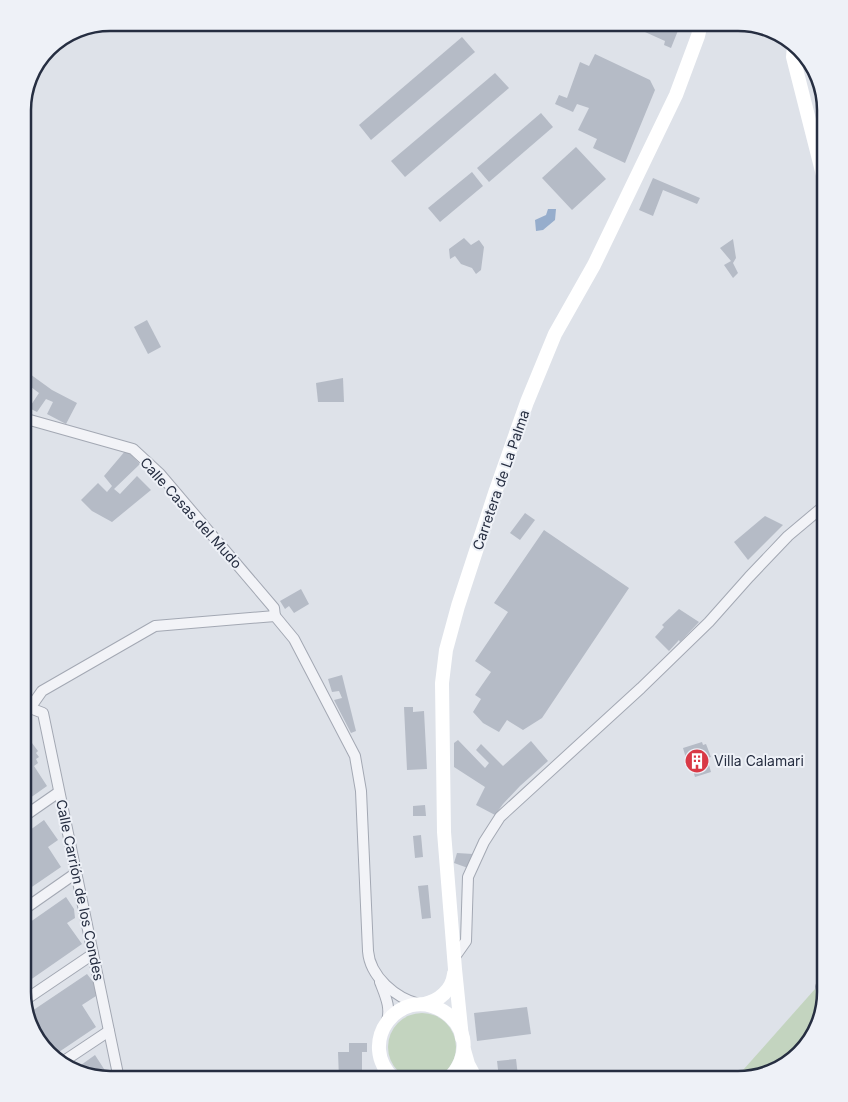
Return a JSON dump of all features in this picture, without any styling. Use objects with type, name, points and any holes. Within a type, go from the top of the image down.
[{"type":"main road","name":"Carretera de La Palma","points":[[463,1043],[454,964],[444,832],[442,682],[446,650],[458,606],[527,402],[555,334],[594,266],[676,95],[699,31]]},
{"type":"main road","points":[[793,53],[817,148]]},
{"type":"main road","points":[[380,1071],[379,1038],[384,1026],[401,1009],[435,1001],[441,997],[452,982],[454,964]]},
{"type":"main road","points":[[421,1004],[436,1007],[455,1021],[472,1071]]},
{"type":"main road","points":[[455,1071],[460,1064],[463,1043]]},
{"type":"main road","points":[[380,1058],[387,1071]]},
{"type":"street","name":"Calle Casas del Mudo","points":[[31,420],[133,449],[160,474],[274,608],[275,616],[294,639],[355,756],[361,791],[369,958],[378,976],[389,1008],[384,1026]]},
{"type":"street","points":[[454,964],[466,941],[468,877],[484,842],[500,817],[641,688],[708,622],[788,536],[817,512]]},
{"type":"street","points":[[31,706],[42,691],[154,626],[275,616]]},
{"type":"street","name":"Calle Carrión de los Condes","points":[[31,712],[43,713],[117,1071]]},
{"type":"street","points":[[31,811],[59,792]]},
{"type":"street","points":[[31,904],[76,873]]},
{"type":"street","points":[[31,996],[93,954]]},
{"type":"street","points":[[378,976],[399,996],[421,1004]]},
{"type":"street","points":[[68,1058],[109,1031]]},
{"type":"green space","points":[[815,989],[817,991],[816,1002],[811,1022],[794,1048],[782,1058],[768,1065],[743,1071]]},
{"type":"green space","points":[[415,1013],[429,1013],[441,1018],[451,1028],[456,1040],[456,1054],[451,1066],[446,1071],[398,1071],[393,1066],[388,1054],[388,1040],[393,1028],[403,1018]]},
{"type":"water","points":[[548,209],[556,209],[555,220],[543,230],[536,231],[535,220],[546,215]]},
{"type":"building","points":[[678,31],[671,48],[664,45],[665,41],[645,32]]},
{"type":"building","points":[[462,37],[475,52],[371,140],[359,125]]},
{"type":"building","points":[[595,54],[650,80],[655,90],[625,163],[593,148],[597,139],[578,130],[589,108],[577,104],[573,112],[555,104],[559,95],[567,98],[580,62],[589,66]]},
{"type":"building","points":[[495,73],[509,88],[405,177],[391,161]]},
{"type":"building","points":[[541,113],[553,127],[489,182],[477,168]]},
{"type":"building","points":[[576,147],[606,179],[572,210],[542,178]]},
{"type":"building","points":[[472,172],[483,186],[440,222],[428,208]]},
{"type":"building","points":[[653,178],[700,198],[697,204],[663,190],[653,216],[639,210]]},
{"type":"building","points":[[464,238],[471,245],[479,240],[484,247],[481,270],[476,274],[472,268],[461,264],[455,256],[450,259],[449,249]]},
{"type":"building","points":[[733,239],[736,258],[733,263],[738,273],[733,278],[724,265],[731,261],[720,248]]},
{"type":"building","points":[[147,320],[161,347],[148,354],[134,327]]},
{"type":"building","points":[[31,375],[52,390],[77,403],[66,424],[47,414],[53,402],[46,399],[37,412],[31,409],[31,405],[39,393],[31,387]]},
{"type":"building","points":[[343,378],[344,402],[318,402],[316,383]]},
{"type":"building","points":[[126,450],[140,464],[114,489],[120,494],[137,476],[151,490],[112,522],[92,511],[81,500],[98,483],[107,492],[112,486],[104,476]]},
{"type":"building","points":[[525,513],[535,520],[520,540],[510,533]]},
{"type":"building","points":[[765,516],[783,525],[748,560],[734,542]]},
{"type":"building","points":[[544,530],[629,588],[542,718],[523,730],[507,720],[499,732],[483,723],[473,712],[481,699],[475,695],[491,672],[475,661],[508,612],[494,603]]},
{"type":"building","points":[[301,589],[309,604],[294,613],[289,606],[285,609],[280,601]]},
{"type":"building","points":[[679,609],[699,622],[669,651],[655,637],[664,627],[662,625]]},
{"type":"building","points":[[342,675],[356,731],[351,733],[334,700],[342,698],[339,691],[332,692],[328,679]]},
{"type":"building","points":[[404,707],[413,707],[413,712],[424,711],[427,769],[407,770]]},
{"type":"building","points":[[458,740],[485,768],[489,763],[476,750],[481,744],[503,766],[531,741],[548,761],[520,786],[495,815],[476,805],[485,787],[454,767],[454,743]]},
{"type":"building","points":[[31,742],[38,751],[36,753],[39,757],[36,759],[38,763],[34,766],[47,786],[31,797]]},
{"type":"building","name":"Villa Calamari","points":[[702,742],[703,745],[706,744],[711,757],[707,758],[711,772],[695,777],[691,764],[688,765],[683,748]]},
{"type":"building","points":[[425,805],[426,816],[413,816],[413,806]]},
{"type":"building","points":[[44,820],[58,840],[48,847],[61,867],[31,888],[31,829]]},
{"type":"building","points":[[421,835],[423,857],[415,858],[413,836]]},
{"type":"building","points":[[457,853],[473,854],[468,868],[454,863]]},
{"type":"building","points":[[428,885],[431,918],[422,919],[418,886]]},
{"type":"building","points":[[66,897],[74,909],[75,918],[67,923],[82,944],[31,979],[31,921]]},
{"type":"building","points":[[87,974],[94,983],[96,996],[82,1005],[96,1027],[59,1052],[44,1036],[33,1010]]},
{"type":"building","points":[[527,1007],[531,1034],[477,1041],[474,1013]]},
{"type":"building","points":[[349,1043],[367,1043],[367,1052],[362,1052],[362,1071],[339,1071],[338,1052],[349,1052]]},
{"type":"building","points":[[95,1055],[105,1071],[89,1068],[81,1065]]},
{"type":"building","points":[[516,1059],[517,1071],[498,1071],[497,1061]]},
{"type":"place","name":"Villa Calamari","points":[[697,761]]}]
